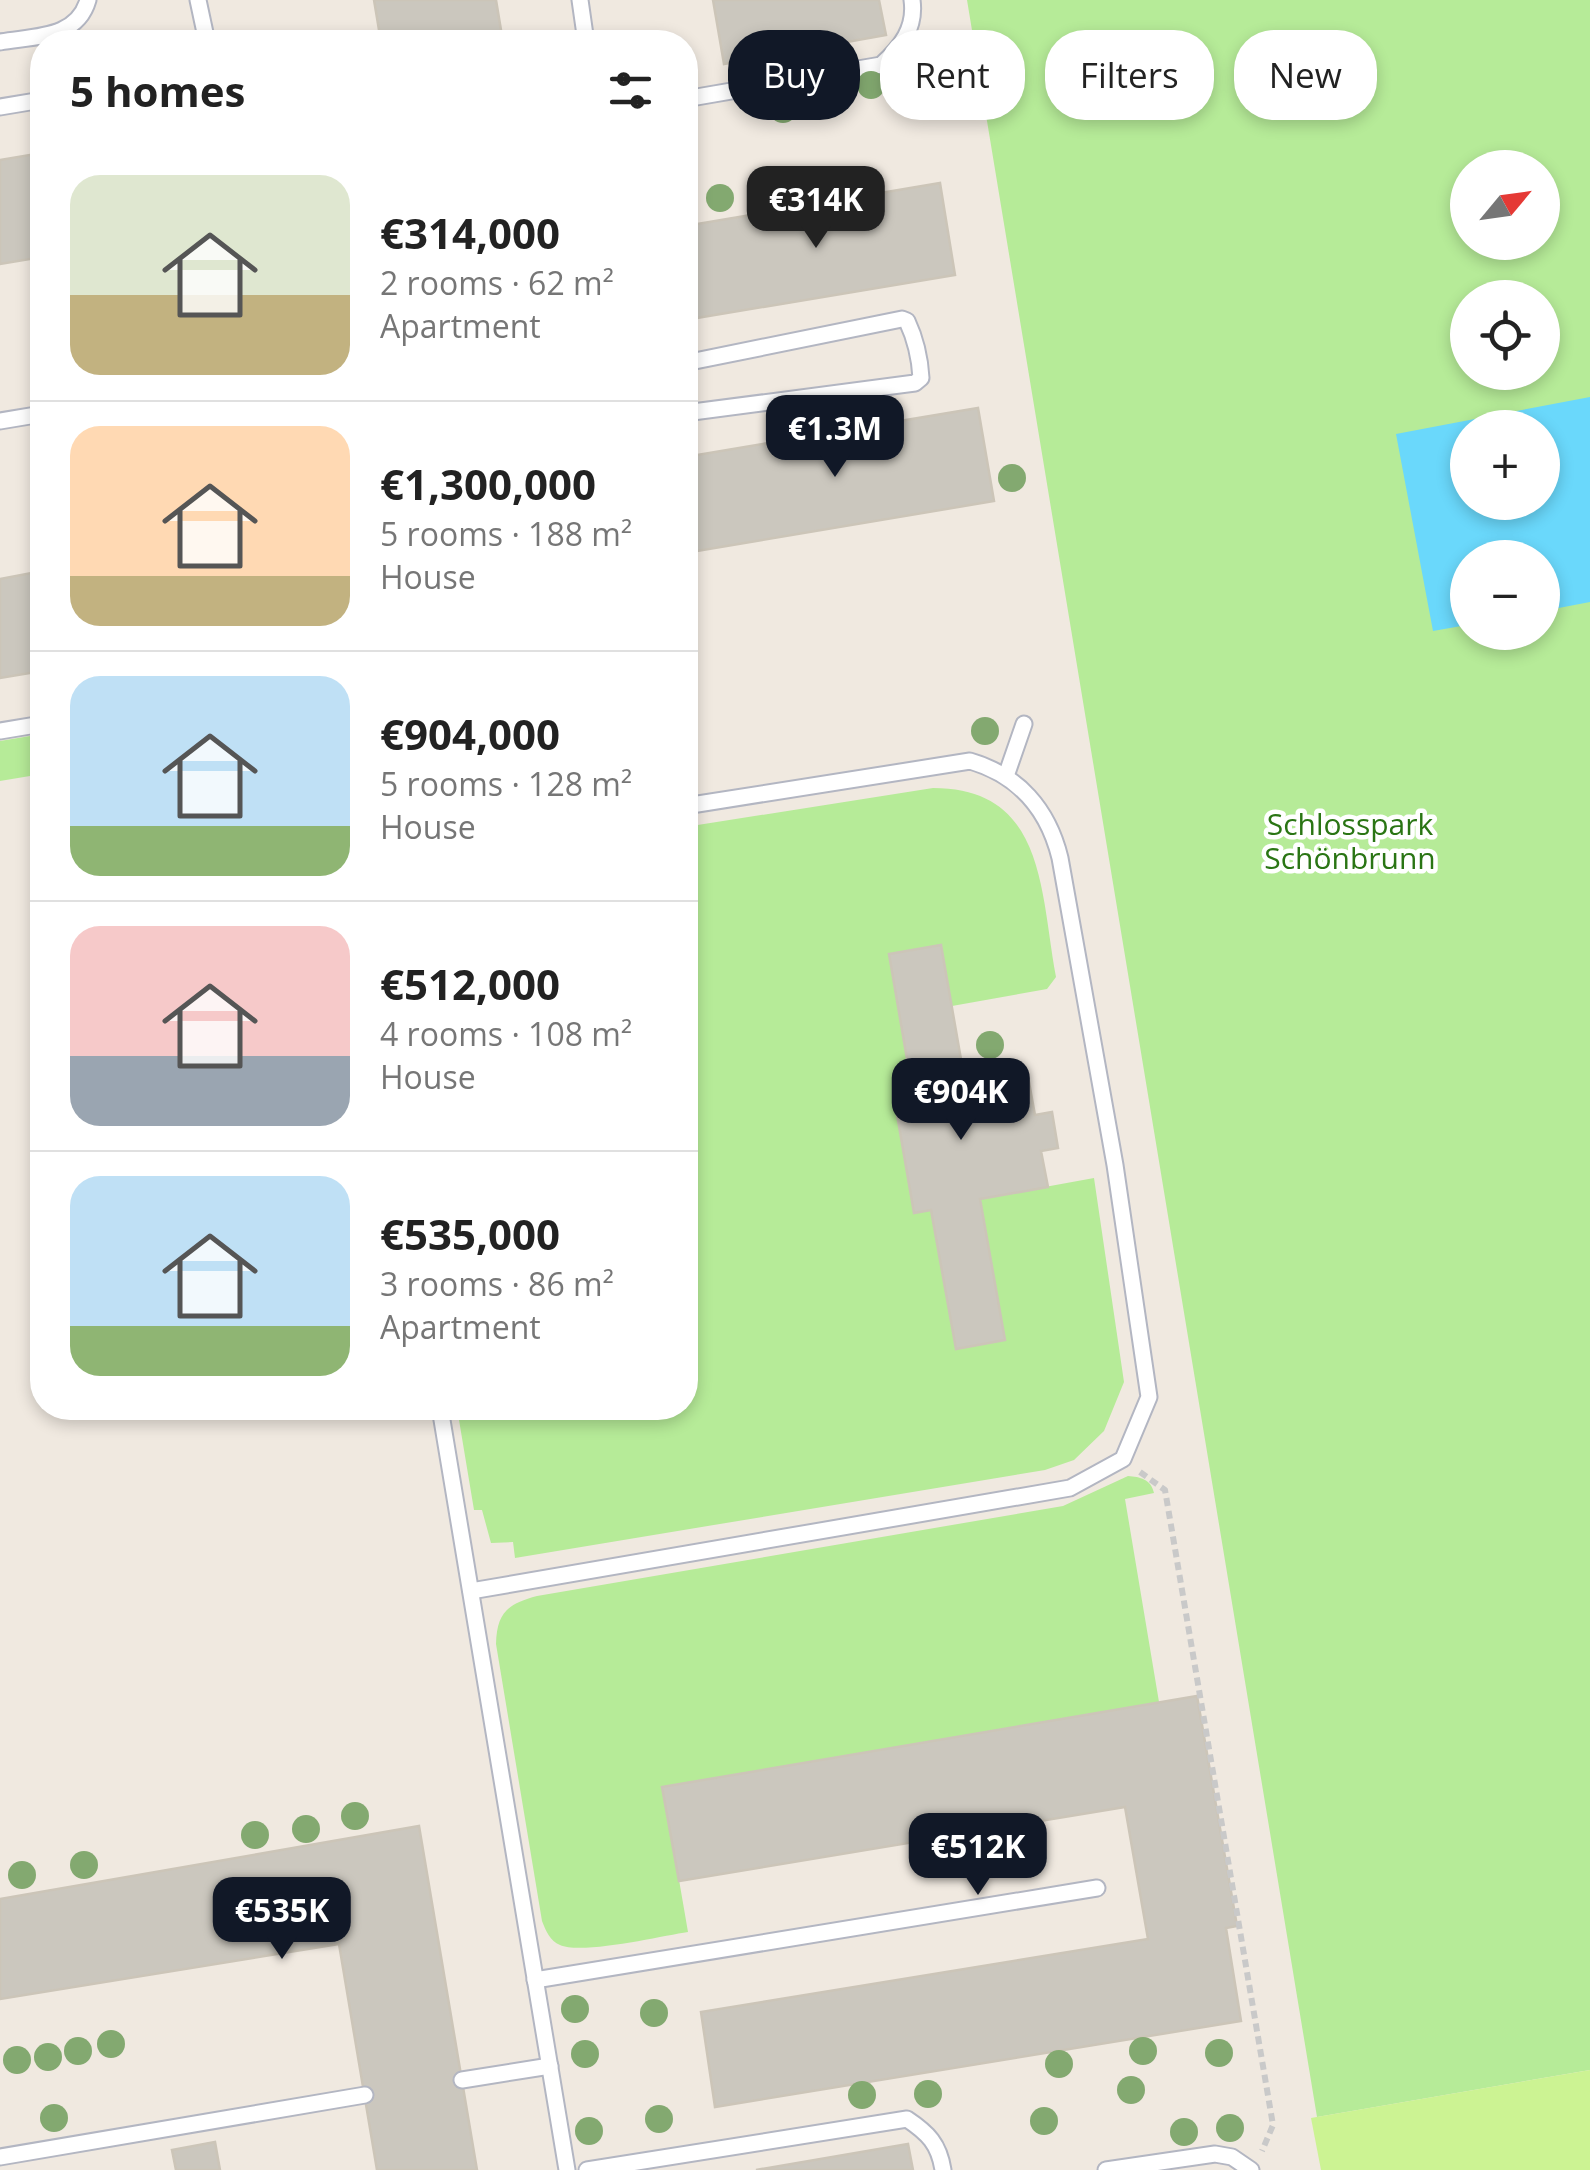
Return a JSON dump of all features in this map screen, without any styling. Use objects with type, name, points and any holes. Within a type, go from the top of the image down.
[{"type":"lane","points":[[68,30],[84,12],[88,0]]},
{"type":"lane","points":[[198,0],[204,30]]},
{"type":"lane","points":[[580,0],[584,30]]},
{"type":"lane","points":[[698,97],[881,65],[900,48],[914,17],[912,0]]},
{"type":"lane","points":[[0,42],[30,37]]},
{"type":"lane","points":[[0,107],[30,102]]},
{"type":"lane","points":[[698,361],[902,320],[911,329],[921,378],[915,383],[698,412]]},
{"type":"lane","points":[[0,420],[30,416]]},
{"type":"lane","points":[[1006,776],[1024,724]]},
{"type":"lane","points":[[0,731],[30,726]]},
{"type":"lane","points":[[471,1590],[1070,1488],[1123,1460],[1149,1397],[1115,1165],[1055,838],[1034,801],[1006,776],[970,761],[698,804]]},
{"type":"lane","points":[[442,1420],[567,2170]]},
{"type":"lane","points":[[536,1980],[1097,1888]]},
{"type":"lane","points":[[462,2080],[550,2066]]},
{"type":"lane","points":[[0,2156],[365,2095]]},
{"type":"lane","points":[[587,2170],[907,2120],[925,2131],[940,2149],[943,2170]]},
{"type":"lane","points":[[1106,2170],[1215,2154],[1232,2157],[1251,2170]]},
{"type":"path","points":[[1123,1460],[1165,1490],[1273,2125],[1260,2155]]},
{"type":"green space","name":"Schlosspark Schönbrunn","points":[[967,0],[1590,0],[1590,2070],[1317,2117],[987,120],[1025,120],[1025,30],[972,30]]},
{"type":"green space","points":[[30,736],[30,776],[0,781],[0,741]]},
{"type":"green space","points":[[933,788],[970,793],[998,806],[1017,825],[1031,851],[1046,912],[1056,977],[1047,989],[952,1006],[941,945],[889,954],[913,1094],[895,1097],[915,1213],[931,1210],[956,1349],[1004,1340],[980,1199],[1094,1178],[1124,1382],[1104,1431],[1074,1460],[1045,1470],[515,1558],[513,1542],[491,1543],[482,1510],[474,1510],[459,1420],[698,1420],[698,825]]},
{"type":"green space","points":[[1128,1476],[1148,1482],[1154,1493],[1125,1499],[1159,1702],[663,1787],[688,1932],[585,1948],[560,1945],[551,1938],[542,1921],[496,1644],[506,1611],[537,1596],[1063,1506]]},
{"type":"green space","points":[[1590,2070],[1590,2170],[1321,2170],[1311,2118]]},
{"type":"water","points":[[1590,397],[1590,602],[1560,608],[1560,540],[1450,540],[1450,628],[1433,631],[1396,434],[1450,424],[1450,520],[1560,520],[1560,410],[1522,410]]},
{"type":"building","points":[[374,0],[496,0],[501,30],[379,30]]},
{"type":"building","points":[[713,0],[879,0],[885,30],[880,30],[880,36],[860,40],[860,30],[728,30],[728,63],[724,64]]},
{"type":"building","points":[[30,155],[30,259],[0,264],[0,160]]},
{"type":"building","points":[[940,183],[955,275],[698,318],[698,224]]},
{"type":"building","points":[[978,408],[994,501],[698,551],[698,455]]},
{"type":"building","points":[[30,573],[30,673],[0,678],[0,579]]},
{"type":"building","points":[[941,945],[966,1088],[1028,1077],[1035,1115],[1052,1112],[1058,1148],[1041,1151],[1048,1187],[980,1199],[1005,1340],[956,1349],[931,1210],[914,1213],[894,1097],[913,1094],[889,954]]},
{"type":"building","points":[[1197,1696],[1237,1926],[1226,1928],[1241,2021],[715,2107],[701,2012],[1148,1939],[1125,1807],[679,1881],[662,1787]]},
{"type":"building","points":[[419,1826],[477,2170],[377,2170],[339,1944],[0,1999],[0,1899]]},
{"type":"building","points":[[215,2142],[220,2170],[176,2170],[172,2150]]},
{"type":"building","points":[[908,2144],[913,2170],[756,2170]]}]
